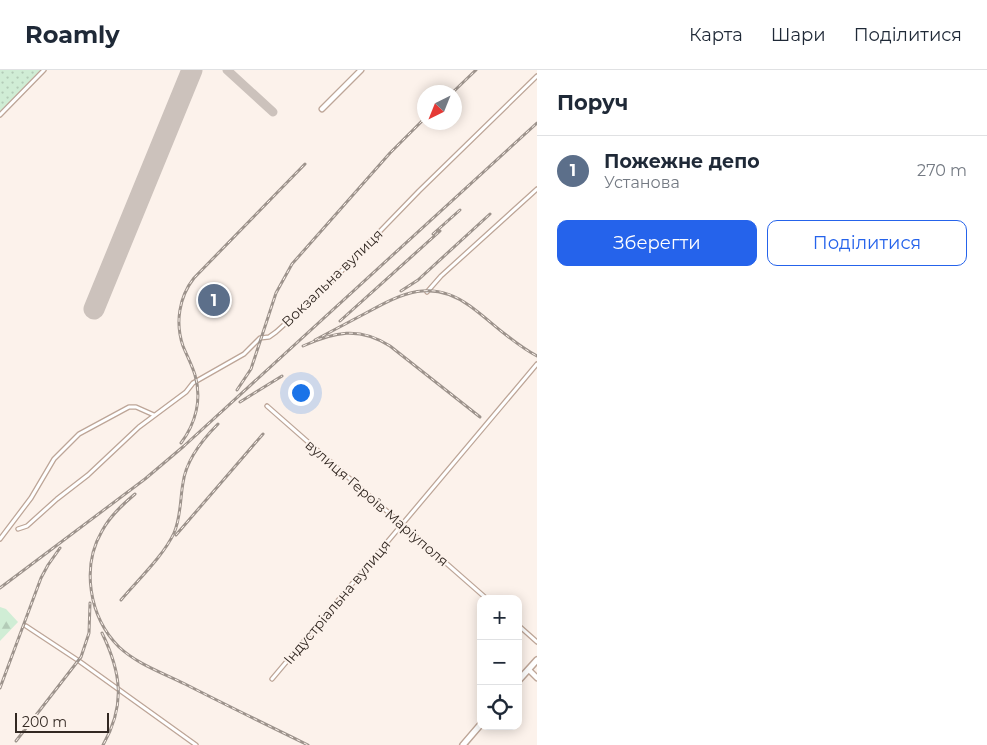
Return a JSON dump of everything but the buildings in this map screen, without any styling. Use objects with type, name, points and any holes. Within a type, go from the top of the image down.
[{"type":"main road","points":[[522,677],[537,660]]},
{"type":"main road","points":[[463,745],[477,729]]},
{"type":"street","points":[[0,115],[44,70]]},
{"type":"street","points":[[322,109],[360,70]]},
{"type":"street","name":"Вокзальна вулиця","points":[[18,529],[27,526],[57,499],[88,476],[139,427],[186,392],[193,383],[244,354],[260,338],[271,336],[283,327],[326,288],[419,191],[537,76]]},
{"type":"street","points":[[0,108],[4,111]]},
{"type":"street","points":[[428,292],[441,276],[537,189]]},
{"type":"street","name":"Індустріальна вулиця","points":[[272,679],[537,364]]},
{"type":"street","name":"вулиця Героїв Маріуполя","points":[[267,406],[482,595]]},
{"type":"street","points":[[0,539],[35,492],[54,459],[79,434],[129,407],[136,407],[155,416]]},
{"type":"street","points":[[26,626],[196,745]]},
{"type":"street","points":[[522,629],[537,642]]},
{"type":"street","points":[[528,670],[537,678]]},
{"type":"green space","points":[[0,70],[42,70],[0,112]]},
{"type":"green space","points":[[0,607],[6,609],[18,622],[0,641]]},
{"type":"taxiway","points":[[227,70],[273,112]]},
{"type":"runway","points":[[94,309],[192,70]]},
{"type":"railway","points":[[460,85],[476,70]]},
{"type":"railway","points":[[0,588],[145,479],[184,446],[537,123]]},
{"type":"railway","points":[[237,390],[251,369],[276,293],[292,264],[390,153],[417,126]]},
{"type":"railway","points":[[181,443],[194,419],[198,402],[195,375],[183,346],[179,328],[180,310],[185,293],[194,278],[305,164]]},
{"type":"railway","points":[[433,234],[460,210]]},
{"type":"railway","points":[[401,291],[418,280],[490,214]]},
{"type":"railway","points":[[340,321],[440,231]]},
{"type":"railway","points":[[315,340],[392,300],[417,292],[430,291],[443,292],[456,297],[519,345],[537,356]]},
{"type":"railway","points":[[303,346],[325,337],[346,333],[368,336],[379,340],[390,346],[480,417]]},
{"type":"railway","points":[[240,402],[282,376]]},
{"type":"railway","points":[[121,600],[170,541],[178,521],[187,466],[206,437],[218,424]]},
{"type":"railway","points":[[176,535],[263,434]]},
{"type":"railway","points":[[135,494],[117,511],[105,526],[95,545],[92,560],[91,591],[95,607],[109,635],[126,653],[142,663],[308,745]]},
{"type":"railway","points":[[0,688],[41,578],[60,548]]},
{"type":"railway","points":[[16,741],[81,657],[89,633],[90,603]]},
{"type":"railway","points":[[102,633],[113,661],[118,689],[115,716],[103,745]]},
{"type":"place","name":"Пожежне депо","points":[[214,300]]}]
